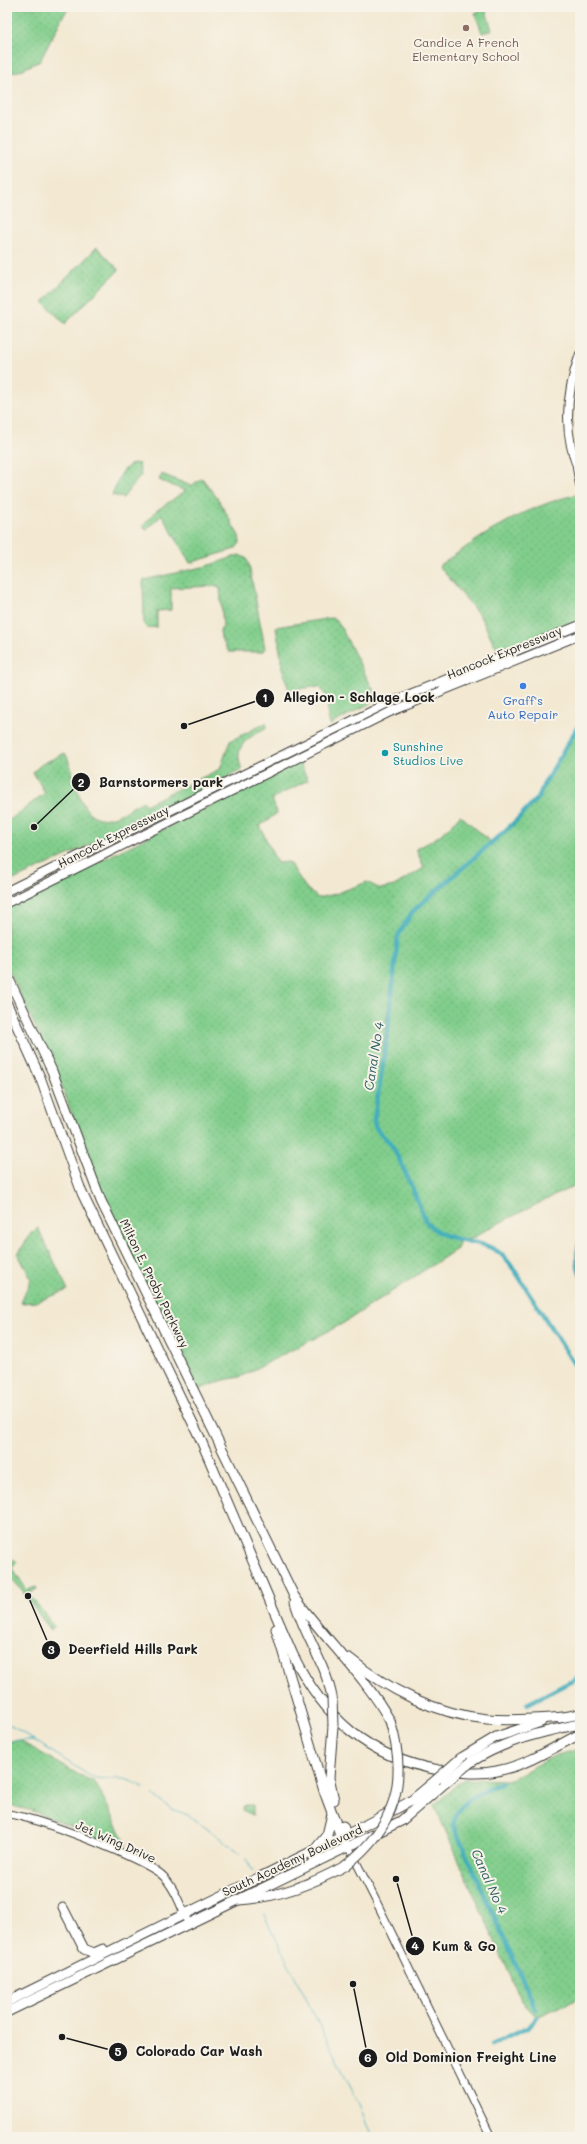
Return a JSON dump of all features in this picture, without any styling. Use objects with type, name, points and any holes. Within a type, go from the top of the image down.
[{"type":"highway","name":"Milton E. Proby Parkway","points":[[7,975],[52,1071],[101,1201],[294,1596]]},
{"type":"highway","points":[[7,1004],[40,1077],[88,1207],[200,1438],[293,1655],[314,1693],[326,1709],[346,1727],[383,1753],[400,1761],[436,1769],[475,1773],[496,1771],[532,1760],[580,1734]]},
{"type":"highway","points":[[264,1585],[332,1812],[343,1836]]},
{"type":"highway","points":[[233,1901],[253,1899],[301,1885],[345,1866],[361,1854],[379,1833],[394,1801],[399,1772],[399,1757],[390,1720],[370,1689],[328,1641],[294,1596]]},
{"type":"highway","points":[[294,1596],[298,1615],[322,1661],[332,1697],[333,1726],[329,1778],[343,1836]]},
{"type":"highway","points":[[328,1641],[372,1676],[416,1700],[441,1709],[487,1719],[564,1717]]},
{"type":"highway","name":"South Academy Boulevard","points":[[7,2012],[411,1801],[461,1758],[482,1744],[503,1734],[537,1723],[580,1714]]},
{"type":"highway","name":"South Academy Boulevard","points":[[7,2002],[125,1944],[233,1901],[401,1821],[471,1762],[487,1752],[518,1738],[580,1724]]},
{"type":"highway","points":[[312,1852],[327,1835],[332,1812]]},
{"type":"highway","points":[[64,1908],[82,1946],[87,1951],[94,1953],[115,1944],[125,1944]]},
{"type":"main road","points":[[580,354],[570,389],[567,409],[570,442],[579,470],[580,485]]},
{"type":"main road","name":"Hancock Expressway","points":[[7,891],[388,703],[580,625]]},
{"type":"main road","name":"Hancock Expressway","points":[[7,903],[390,712],[436,692],[580,635]]},
{"type":"main road","points":[[499,668],[502,661],[548,638]]},
{"type":"main road","points":[[436,692],[462,678],[490,666],[494,659]]},
{"type":"main road","name":"Jet Wing Drive","points":[[7,1814],[25,1816],[75,1834],[158,1871],[169,1884],[187,1919]]},
{"type":"main road","points":[[343,1836],[491,2137]]},
{"type":"green space","points":[[7,7],[70,7],[63,16],[40,61],[19,71],[7,73]]},
{"type":"green space","points":[[485,8],[492,30],[482,33],[475,13]]},
{"type":"green space","points":[[97,247],[119,270],[65,324],[43,302]]},
{"type":"green space","points":[[134,463],[139,464],[141,475],[123,498],[112,495],[123,472]]},
{"type":"green space","points":[[162,474],[191,486],[202,478],[218,499],[239,536],[240,543],[235,549],[190,563],[162,515],[146,530],[143,526],[156,511],[185,491],[159,480]]},
{"type":"green space","points":[[578,494],[580,497],[580,621],[499,653],[480,616],[439,566],[489,532],[521,514]]},
{"type":"green space","points":[[239,555],[246,558],[249,565],[265,648],[262,652],[229,652],[221,638],[220,630],[223,627],[220,588],[213,586],[171,588],[171,610],[157,611],[157,627],[147,628],[144,625],[144,580],[207,566]]},
{"type":"green space","points":[[331,618],[337,620],[378,699],[330,725],[326,697],[320,687],[303,688],[290,693],[284,675],[276,627]]},
{"type":"green space","points":[[266,723],[267,727],[248,739],[241,748],[239,761],[242,770],[107,837],[7,883],[7,822],[45,793],[33,772],[42,764],[65,753],[80,798],[86,808],[93,815],[103,818],[116,816],[143,801],[145,805],[220,769],[230,741]]},
{"type":"green space","points":[[580,724],[580,1183],[489,1228],[475,1237],[460,1240],[457,1249],[342,1324],[240,1377],[224,1380],[197,1390],[101,1192],[57,1074],[7,966],[7,907],[299,762],[308,780],[272,799],[277,813],[260,826],[277,863],[289,862],[306,888],[318,898],[335,894],[367,882],[380,889],[394,886],[424,868],[416,849],[440,835],[460,815],[491,842],[539,796],[543,786]],"holes":[[[395,955],[387,1039],[374,1123]]]},
{"type":"green space","points":[[38,1228],[68,1290],[36,1302],[21,1303],[31,1279],[18,1254],[31,1233]]},
{"type":"green space","points":[[14,1559],[17,1562],[12,1568],[27,1590],[36,1587],[37,1589],[29,1594],[54,1626],[51,1630],[26,1598],[23,1591],[11,1578],[7,1579],[7,1564],[9,1565]]},
{"type":"green space","points":[[19,1740],[79,1775],[95,1782],[127,1844],[123,1849],[33,1811],[11,1806],[7,1800],[7,1742]]},
{"type":"green space","points":[[580,1749],[580,1997],[537,2017],[522,2002],[434,1805],[464,1779],[509,1780],[556,1755]]},
{"type":"green space","points":[[245,1805],[253,1805],[253,1815],[242,1810]]},
{"type":"water","points":[[580,1237],[580,1277],[576,1257]]},
{"type":"waterway","name":"Canal No 4","points":[[580,723],[543,786],[539,796],[514,823],[412,912],[398,936],[387,1039],[374,1119],[376,1128],[390,1142],[402,1164],[425,1220],[442,1234],[452,1238],[482,1244],[501,1254],[518,1275],[580,1373]]},
{"type":"waterway","name":"Canal No 4","points":[[527,1704],[580,1677]]},
{"type":"waterway","points":[[7,1723],[90,1776],[104,1779],[128,1780],[143,1788]]},
{"type":"waterway","points":[[7,1741],[34,1740]]},
{"type":"waterway","name":"Canal No 4","points":[[502,1782],[465,1803],[455,1816],[453,1825],[536,2009]]},
{"type":"waterway","points":[[153,1795],[172,1809],[188,1815],[238,1851],[246,1859],[253,1871]]},
{"type":"waterway","points":[[264,1915],[359,2104],[372,2137]]},
{"type":"waterway","name":"Canal No 4","points":[[491,2045],[529,2026],[537,2017]]},
{"type":"place","name":"Candice A French Elementary School","points":[[466,28]]},
{"type":"place","name":"Graff's Auto Repair","points":[[523,686]]},
{"type":"place","name":"Allegion - Schlage Lock","points":[[184,726]]},
{"type":"place","name":"Sunshine Studios Live","points":[[385,753]]},
{"type":"place","name":"Barnstormers park","points":[[34,827]]},
{"type":"place","name":"Deerfield Hills Park","points":[[28,1596]]},
{"type":"place","name":"Kum & Go","points":[[396,1879]]},
{"type":"place","name":"Old Dominion Freight Line","points":[[353,1984]]},
{"type":"place","name":"Colorado Car Wash","points":[[62,2037]]}]
